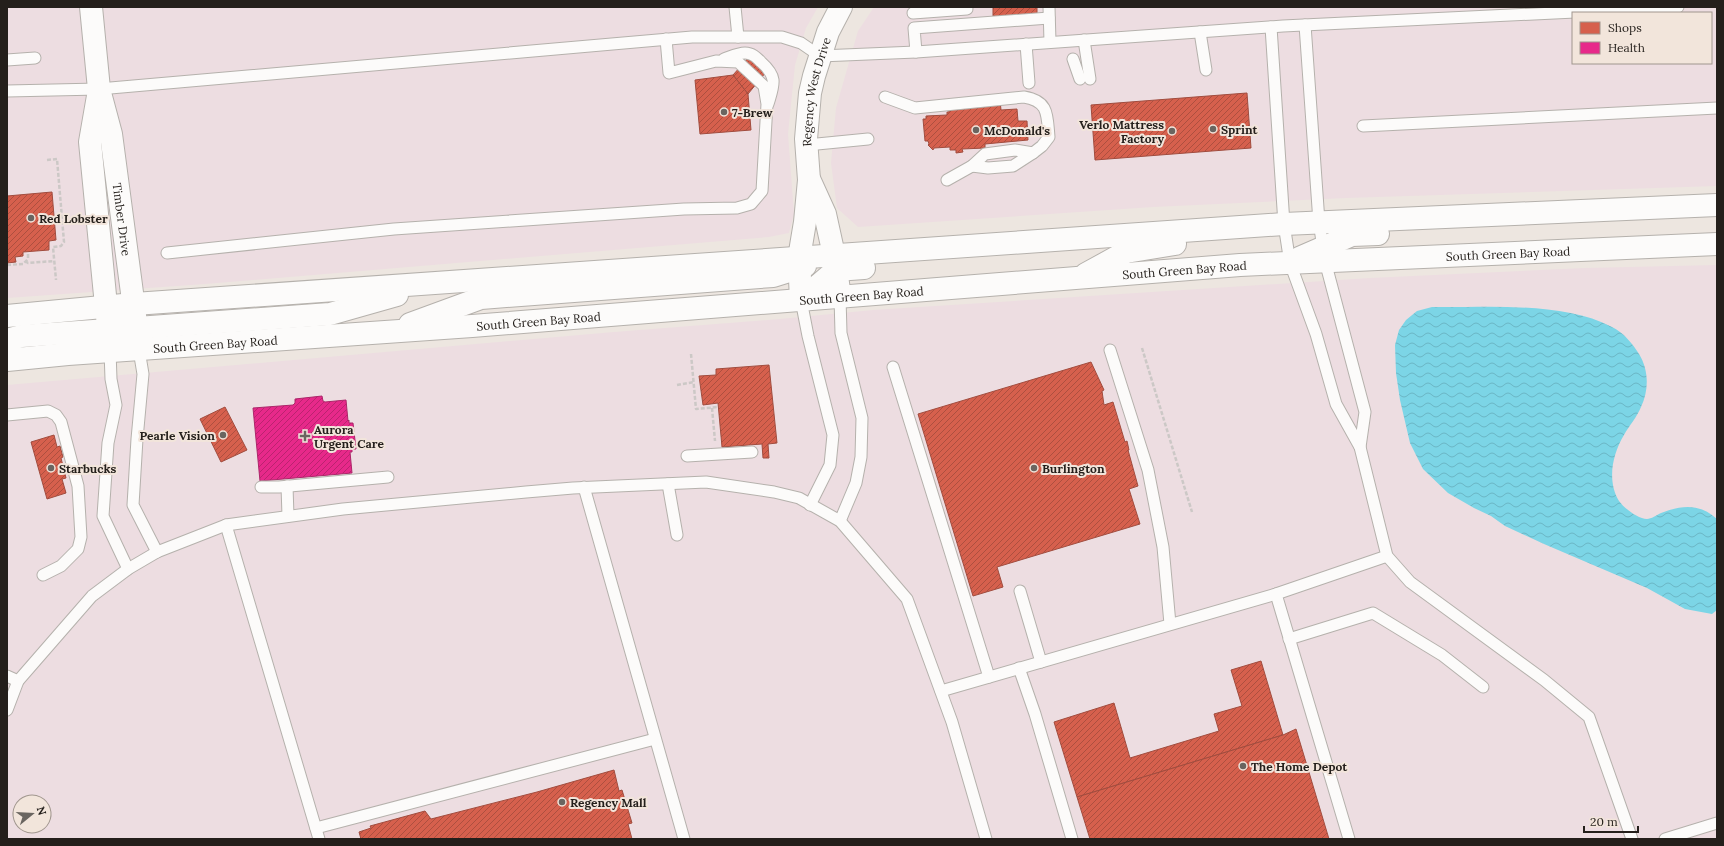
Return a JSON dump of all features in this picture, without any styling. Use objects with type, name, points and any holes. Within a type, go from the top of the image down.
[{"type":"main road","name":"Timber Drive","points":[[91,7],[100,89],[111,134],[139,350]]},
{"type":"main road","name":"Regency West Drive","points":[[801,300],[799,263],[810,180],[807,145],[807,118],[810,93],[828,32],[841,7]]},
{"type":"main road","name":"Timber Drive","points":[[100,89],[90,142],[110,351]]},
{"type":"main road","name":"Regency West Drive","points":[[810,180],[824,214],[835,263],[840,297]]},
{"type":"main road","points":[[1078,278],[1126,252],[1285,230],[1319,222],[1717,205]]},
{"type":"main road","points":[[1324,254],[1352,234],[1492,229],[1585,211]]},
{"type":"main road","points":[[7,316],[134,304],[442,282],[799,263],[835,263],[1036,255],[1118,235],[1285,230]]},
{"type":"main road","name":"South Green Bay Road","points":[[7,360],[1240,265],[1290,263],[1324,254],[1717,244]]},
{"type":"main road","points":[[386,332],[481,298],[773,276],[799,263]]},
{"type":"main road","points":[[801,300],[835,263]]},
{"type":"main road","points":[[110,351],[137,328],[330,314],[442,282]]},
{"type":"main road","points":[[7,340],[22,336],[108,330],[134,304]]},
{"type":"lane","points":[[735,7],[738,37]]},
{"type":"lane","points":[[1574,12],[1678,7]]},
{"type":"lane","points":[[913,12],[967,9]]},
{"type":"lane","points":[[7,91],[100,89],[494,53],[692,37],[782,37],[801,43],[820,56],[916,52],[1270,27],[1572,12]]},
{"type":"lane","points":[[916,52],[914,28],[1049,13],[1050,42]]},
{"type":"lane","points":[[1305,25],[1319,222],[1324,254],[1365,412],[1360,447]]},
{"type":"lane","points":[[1270,27],[1285,230],[1290,263],[1316,334],[1336,404],[1360,447],[1387,556],[1410,582],[1544,680],[1589,717],[1632,839]]},
{"type":"lane","points":[[1200,32],[1206,70]]},
{"type":"lane","points":[[666,39],[669,73],[743,53],[752,54],[769,69],[774,78],[773,89],[767,104]]},
{"type":"lane","points":[[1073,59],[1085,79],[1084,40]]},
{"type":"lane","points":[[1026,44],[1029,83]]},
{"type":"lane","points":[[7,60],[35,58]]},
{"type":"lane","points":[[167,253],[394,229],[684,209],[737,208],[751,204],[762,191],[767,104],[764,86],[738,62],[716,61]]},
{"type":"lane","points":[[885,97],[915,108],[1024,97],[1035,99],[1044,105],[1049,137],[1042,146],[1013,166],[988,168],[972,166]]},
{"type":"lane","points":[[1362,126],[1717,108]]},
{"type":"lane","points":[[807,145],[868,139]]},
{"type":"lane","points":[[947,180],[972,166],[985,154],[1014,150],[1033,152]]},
{"type":"lane","points":[[840,297],[841,333],[862,418],[861,456],[856,483],[840,521]]},
{"type":"lane","points":[[801,300],[808,336],[833,435],[830,465],[810,505]]},
{"type":"lane","points":[[139,350],[143,374],[133,505],[157,552]]},
{"type":"lane","points":[[1110,350],[1148,470],[1163,547],[1170,624]]},
{"type":"lane","points":[[110,351],[111,379],[116,404],[108,443],[103,516],[128,569]]},
{"type":"lane","points":[[893,367],[989,677]]},
{"type":"lane","points":[[7,416],[48,411],[56,415],[61,422],[78,486],[81,537],[78,550],[61,566],[43,575]]},
{"type":"lane","points":[[687,456],[752,452]]},
{"type":"lane","points":[[261,487],[388,477]]},
{"type":"lane","points":[[7,710],[18,682],[92,596],[128,569],[157,552],[226,525],[349,508],[584,487],[714,483],[774,492],[798,498],[840,521],[907,599],[941,690],[967,768],[986,839]]},
{"type":"lane","points":[[668,484],[677,535]]},
{"type":"lane","points":[[287,486],[288,516]]},
{"type":"lane","points":[[584,487],[684,839]]},
{"type":"lane","points":[[226,525],[319,839]]},
{"type":"lane","points":[[941,690],[1276,594],[1387,556]]},
{"type":"lane","points":[[1020,592],[1041,662]]},
{"type":"lane","points":[[1276,594],[1349,839]]},
{"type":"lane","points":[[1289,639],[1373,613],[1442,654],[1483,687]]},
{"type":"lane","points":[[1019,668],[1035,714],[1072,839]]},
{"type":"lane","points":[[7,676],[18,682]]},
{"type":"lane","points":[[316,828],[655,739]]},
{"type":"lane","points":[[1665,839],[1717,823]]},
{"type":"path","points":[[47,160],[57,159],[64,242],[61,246],[53,247],[56,280]]},
{"type":"path","points":[[7,265],[23,264],[28,258],[28,252]]},
{"type":"path","points":[[25,261],[28,263],[54,261]]},
{"type":"path","points":[[1142,348],[1192,512]]},
{"type":"path","points":[[691,354],[696,409],[718,407]]},
{"type":"path","points":[[677,384],[694,382]]},
{"type":"path","points":[[712,408],[715,446]]},
{"type":"shaded area","points":[[7,7],[818,7],[806,28],[795,65],[788,134],[794,214],[789,233],[769,237],[205,284],[7,298]]},
{"type":"shaded area","points":[[874,7],[1717,7],[1717,186],[1346,198],[1153,207],[858,227],[837,208],[831,163],[836,108],[858,31]]},
{"type":"shaded area","points":[[1717,265],[1717,839],[7,839],[7,385],[873,310],[1370,278],[1585,268]]},
{"type":"water","points":[[1432,307],[1524,308],[1571,313],[1612,327],[1627,339],[1637,350],[1645,367],[1647,387],[1641,407],[1616,451],[1612,468],[1615,493],[1624,507],[1643,519],[1650,518],[1676,508],[1690,507],[1704,510],[1717,519],[1717,610],[1712,614],[1685,609],[1647,588],[1505,526],[1491,516],[1448,493],[1423,469],[1410,443],[1400,400],[1396,373],[1395,345],[1399,330],[1406,320],[1417,311]]},
{"type":"building: Shops","points":[[993,7],[1037,7],[1037,15],[996,18],[993,16]]},
{"type":"building: Shops","points":[[749,57],[766,72],[748,94],[733,75]]},
{"type":"building: Shops","name":"7-Brew","points":[[733,75],[748,94],[751,130],[700,134],[695,80]]},
{"type":"building: Shops","points":[[1247,93],[1251,148],[1095,160],[1091,105]]},
{"type":"building: Shops","name":"McDonald's","points":[[1000,100],[1001,110],[1017,109],[1018,121],[1027,121],[1028,140],[985,144],[985,148],[962,149],[963,152],[956,153],[956,150],[950,150],[950,147],[934,148],[933,150],[928,145],[928,141],[925,141],[923,119],[926,119],[926,116],[947,115],[949,110]]},
{"type":"building: Shops","name":"Red Lobster","points":[[52,192],[56,240],[49,241],[49,250],[23,252],[23,256],[15,257],[16,262],[7,263],[7,196]]},
{"type":"building: Shops","name":"Burlington","points":[[1091,362],[1104,390],[1102,391],[1104,405],[1113,402],[1125,442],[1127,441],[1138,486],[1129,489],[1140,524],[997,567],[1003,587],[973,596],[918,414]]},
{"type":"building: Shops","points":[[769,365],[777,443],[768,444],[769,458],[763,458],[762,444],[722,447],[718,403],[703,405],[699,376],[716,375],[716,369]]},
{"type":"building: Shops","name":"Pearle Vision","points":[[225,407],[247,450],[221,462],[200,419]]},
{"type":"building: Shops","name":"Starbucks","points":[[54,435],[57,447],[60,446],[63,457],[61,458],[66,478],[62,479],[66,493],[47,499],[31,442]]},
{"type":"building: Shops","points":[[1261,661],[1283,735],[1077,797],[1054,722],[1114,703],[1130,758],[1219,731],[1214,714],[1242,706],[1231,670]]},
{"type":"building: Shops","name":"The Home Depot","points":[[1296,729],[1329,839],[1090,839],[1077,797],[1283,735]]},
{"type":"building: Shops","name":"Regency Mall","points":[[614,770],[619,791],[622,790],[632,823],[628,824],[632,839],[361,839],[359,832],[371,828],[370,826],[425,811],[431,819],[537,792]]},
{"type":"building: Health","name":"Aurora Urgent Care","points":[[322,396],[323,401],[325,402],[346,400],[348,421],[349,420],[349,423],[353,423],[356,449],[352,449],[352,452],[350,452],[352,473],[260,481],[253,408],[293,405],[295,403],[295,399]]},
{"type":"place","name":"7-Brew","points":[[724,112]]},
{"type":"place","name":"Sprint","points":[[1213,129]]},
{"type":"place","name":"McDonald's","points":[[976,130]]},
{"type":"place","name":"Verlo Mattress Factory","points":[[1172,131]]},
{"type":"place","name":"Red Lobster","points":[[31,218]]},
{"type":"place","name":"Pearle Vision","points":[[223,435]]},
{"type":"place","name":"Aurora Urgent Care","points":[[305,436]]},
{"type":"place","name":"Starbucks","points":[[51,468]]},
{"type":"place","name":"Burlington","points":[[1034,468]]},
{"type":"place","name":"The Home Depot","points":[[1243,766]]},
{"type":"place","name":"Regency Mall","points":[[562,802]]}]
